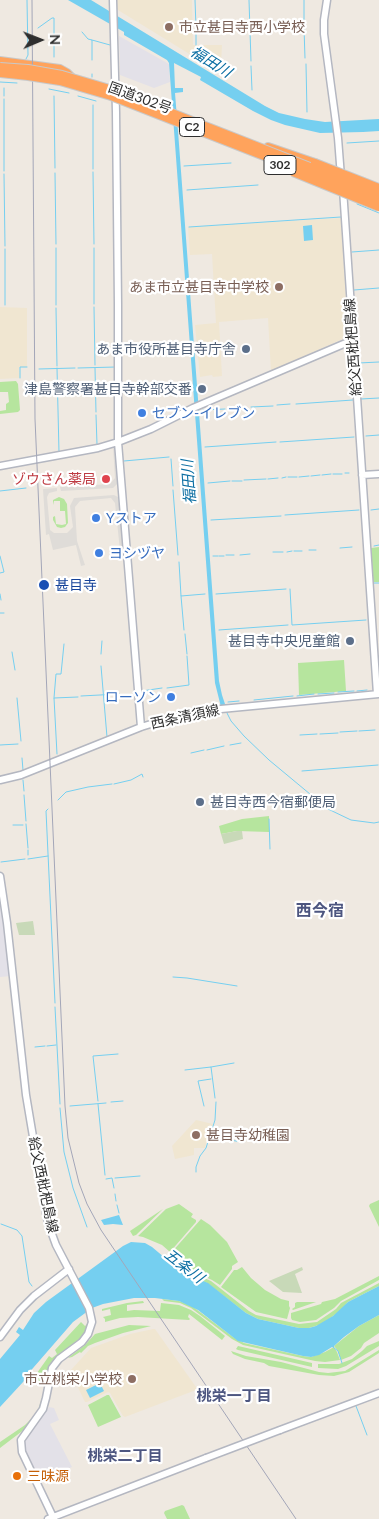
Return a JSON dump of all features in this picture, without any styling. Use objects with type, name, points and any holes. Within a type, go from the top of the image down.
[{"type":"highway","name":"国道302号","points":[[0,61],[60,69],[67,73],[78,87],[87,92]]},
{"type":"highway","name":"国道302号","points":[[0,67],[13,66],[47,70],[54,73],[69,86],[116,101],[379,204]]},
{"type":"highway","name":"C2","points":[[0,67],[44,72],[97,84],[379,194]]},
{"type":"highway","name":"C2","points":[[0,73],[44,78],[86,88],[130,103],[216,137],[310,180],[379,204]]},
{"type":"highway","points":[[228,134],[315,163],[379,188]]},
{"type":"main road","points":[[112,0],[116,101],[118,442],[141,727]]},
{"type":"main road","name":"給父西枇杷島線","points":[[327,0],[324,28],[336,117],[343,190],[378,694]]},
{"type":"main road","points":[[0,466],[98,448],[118,442],[151,429],[196,406],[353,340]]},
{"type":"main road","points":[[362,475],[379,474]]},
{"type":"main road","name":"西条清須線","points":[[0,780],[21,775],[141,727],[167,719],[224,708],[378,694]]},
{"type":"main road","name":"給父西枇杷島線","points":[[0,876],[26,1095],[48,1223],[56,1245],[89,1308],[92,1322],[88,1334],[82,1342],[59,1359],[52,1368],[43,1409],[22,1440],[22,1452],[51,1518],[379,1392]]},
{"type":"main road","points":[[0,1337],[20,1310],[34,1296],[70,1271]]},
{"type":"shaded area","name":"市立甚目寺西小学校","points":[[116,0],[192,0],[193,45],[222,45],[221,64],[209,66],[116,9]]},
{"type":"shaded area","points":[[119,36],[169,64],[170,82],[154,88],[120,75]]},
{"type":"shaded area","name":"あま市立甚目寺中学校","points":[[341,218],[348,333],[345,338],[271,371],[268,318],[219,322],[222,376],[200,377],[195,325],[216,323],[212,254],[190,255],[188,227]]},
{"type":"shaded area","points":[[0,307],[27,308],[27,367],[19,367],[20,378],[0,379]]},
{"type":"shaded area","points":[[113,446],[116,448],[118,483],[113,488],[61,491],[60,487],[110,484],[115,478]]},
{"type":"shaded area","points":[[57,488],[57,491],[49,493],[47,497],[50,530],[54,533],[67,533],[73,527],[70,506],[74,498],[114,495],[118,497],[124,560],[121,560],[115,503],[111,498],[80,501],[75,507],[77,541],[85,565],[81,566],[76,545],[53,550],[49,534],[46,535],[43,489]]},
{"type":"shaded area","points":[[0,892],[11,976],[0,977]]},
{"type":"shaded area","name":"甚目寺幼稚園","points":[[196,1120],[213,1124],[205,1148],[194,1148],[194,1155],[175,1159],[172,1146]]},
{"type":"shaded area","name":"市立桃栄小学校","points":[[155,1329],[196,1387],[196,1390],[125,1417],[108,1392],[85,1402],[70,1371],[91,1348],[130,1334]]},
{"type":"shaded area","points":[[49,1407],[54,1408],[59,1420],[50,1424],[72,1467],[38,1479],[24,1450],[25,1441]]},
{"type":"green space","points":[[16,381],[18,384],[20,410],[18,412],[0,414],[0,411],[6,410],[6,404],[9,402],[8,392],[0,392],[0,382]]},
{"type":"green space","points":[[59,497],[64,499],[67,504],[68,523],[65,527],[61,528],[57,527],[53,520],[55,516],[56,524],[66,524],[65,511],[60,511],[60,501],[54,501],[53,505],[53,500]]},
{"type":"green space","points":[[379,547],[379,582],[373,582],[371,548]]},
{"type":"green space","points":[[344,660],[346,691],[299,695],[298,663]]},
{"type":"green space","points":[[269,816],[269,832],[237,831],[221,834],[219,826],[242,819]]},
{"type":"green space","points":[[242,831],[243,839],[224,844],[221,834]]},
{"type":"green space","points":[[33,921],[35,935],[19,935],[16,923]]},
{"type":"green space","points":[[379,1200],[379,1227],[369,1206]]},
{"type":"green space","points":[[179,1204],[193,1214],[191,1217],[196,1222],[170,1252],[162,1245],[138,1236],[166,1209]]},
{"type":"green space","points":[[163,1209],[136,1235],[133,1236],[130,1231]]},
{"type":"green space","points":[[201,1219],[227,1242],[238,1262],[232,1266],[232,1269],[220,1285],[184,1267],[182,1261],[171,1253]]},
{"type":"green space","points":[[170,1255],[180,1262],[183,1269],[211,1281],[256,1315],[299,1324],[317,1322],[336,1309],[341,1303],[379,1283],[379,1286],[348,1302],[340,1311],[322,1324],[309,1328],[299,1328],[258,1319],[246,1313],[207,1283],[180,1272],[176,1266],[166,1259]]},
{"type":"green space","points":[[242,1267],[265,1290],[281,1299],[289,1301],[290,1308],[287,1319],[256,1312],[221,1287],[234,1270]]},
{"type":"green space","points":[[302,1267],[303,1270],[295,1274],[302,1293],[283,1292],[269,1281]]},
{"type":"green space","points":[[379,1276],[379,1280],[341,1301],[316,1320],[300,1322],[291,1318],[291,1313],[335,1299]]},
{"type":"green space","points":[[162,1299],[179,1301],[192,1306],[244,1343],[311,1357],[334,1347],[340,1360],[315,1361],[243,1345],[191,1308],[180,1303],[164,1301]]},
{"type":"green space","points":[[143,1301],[144,1303],[127,1305],[127,1311],[160,1311],[161,1303],[179,1305],[200,1316],[225,1336],[222,1340],[189,1314],[189,1320],[138,1317],[120,1318],[105,1322],[103,1317],[111,1315],[110,1309],[102,1311],[102,1309]]},
{"type":"green space","points":[[297,1302],[316,1302],[293,1310]]},
{"type":"green space","points":[[379,1315],[379,1333],[364,1343],[351,1356],[341,1360],[334,1346],[359,1326]]},
{"type":"green space","points":[[81,1322],[85,1326],[88,1323],[85,1333],[80,1340],[56,1358],[47,1371],[44,1385],[39,1382],[37,1373],[49,1356],[52,1358],[57,1354],[55,1350]]},
{"type":"green space","points":[[129,1325],[151,1326],[95,1343],[88,1346],[81,1353],[68,1358],[85,1345],[95,1334]]},
{"type":"green space","points":[[379,1341],[379,1346],[346,1366],[338,1369],[318,1368],[318,1364],[339,1364],[352,1359],[367,1346]]},
{"type":"green space","points":[[238,1346],[312,1363],[312,1367],[238,1350],[236,1349]]},
{"type":"green space","points":[[379,1350],[379,1353],[349,1372],[334,1376],[269,1366],[245,1359],[233,1354],[231,1351],[246,1356],[328,1373],[345,1371]]},
{"type":"green space","points":[[109,1395],[121,1417],[98,1427],[88,1405]]},
{"type":"green space","points":[[38,1410],[25,1429],[0,1448],[0,1442],[25,1425]]},
{"type":"green space","points":[[182,1505],[190,1519],[167,1519],[165,1511]]},
{"type":"water","points":[[68,0],[91,0],[279,113],[325,122],[379,119],[379,131],[320,133],[285,125],[253,111],[200,80],[201,77],[174,63],[175,88],[183,88],[183,92],[175,93],[219,681],[226,707],[221,707],[215,683],[169,63],[124,35],[124,32]]},
{"type":"water","points":[[312,225],[313,240],[304,241],[303,226]]},
{"type":"water","points":[[119,1215],[123,1225],[104,1225],[101,1220]]},
{"type":"water","points":[[131,1242],[145,1243],[152,1247],[181,1272],[208,1283],[246,1313],[258,1319],[299,1328],[309,1328],[333,1316],[348,1302],[379,1286],[379,1315],[344,1337],[334,1348],[332,1347],[319,1355],[311,1357],[238,1341],[198,1310],[179,1301],[134,1298],[103,1304],[92,1308],[73,1322],[0,1407],[0,1359],[20,1335],[16,1332],[19,1327],[23,1330],[34,1313],[46,1302]]},
{"type":"water","points":[[100,1383],[104,1391],[90,1398],[86,1390]]},
{"type":"waterway","points":[[26,59],[28,55],[27,0]]},
{"type":"waterway","points":[[195,0],[196,27]]},
{"type":"waterway","points":[[249,0],[251,61]]},
{"type":"waterway","points":[[304,0],[304,27]]},
{"type":"waterway","points":[[38,28],[54,18],[54,57]]},
{"type":"waterway","points":[[304,28],[305,58]]},
{"type":"waterway","points":[[82,32],[88,39],[92,40],[92,60]]},
{"type":"waterway","points":[[196,32],[196,45]]},
{"type":"waterway","points":[[92,40],[110,45]]},
{"type":"waterway","points":[[306,64],[307,112]]},
{"type":"waterway","points":[[251,66],[252,90]]},
{"type":"waterway","points":[[0,82],[17,83]]},
{"type":"waterway","points":[[4,88],[4,96]]},
{"type":"waterway","points":[[49,89],[69,93]]},
{"type":"waterway","points":[[54,96],[55,168]]},
{"type":"waterway","points":[[78,96],[96,101]]},
{"type":"waterway","points":[[4,99],[4,171]]},
{"type":"waterway","points":[[93,105],[93,169]]},
{"type":"waterway","points":[[347,143],[379,141]]},
{"type":"waterway","points":[[184,166],[231,163]]},
{"type":"waterway","points":[[93,172],[94,244]]},
{"type":"waterway","points":[[55,173],[56,244]]},
{"type":"waterway","points":[[4,174],[5,246]]},
{"type":"waterway","points":[[187,190],[258,185]]},
{"type":"waterway","points":[[357,204],[379,213]]},
{"type":"waterway","points":[[189,227],[341,217]]},
{"type":"waterway","points":[[56,248],[56,305]]},
{"type":"waterway","points":[[94,248],[94,304]]},
{"type":"waterway","points":[[5,249],[5,305]]},
{"type":"waterway","points":[[352,252],[379,250]]},
{"type":"waterway","points":[[354,290],[379,288]]},
{"type":"waterway","points":[[94,307],[95,365]]},
{"type":"waterway","points":[[56,308],[57,366]]},
{"type":"waterway","points":[[359,363],[379,362]]},
{"type":"waterway","points":[[20,378],[20,367],[27,367]]},
{"type":"waterway","points":[[78,368],[116,367]]},
{"type":"waterway","points":[[57,368],[59,452]]},
{"type":"waterway","points":[[39,369],[75,368]]},
{"type":"waterway","points":[[95,368],[96,412]]},
{"type":"waterway","points":[[361,399],[379,398]]},
{"type":"waterway","points":[[296,404],[353,400]]},
{"type":"waterway","points":[[277,405],[290,404]]},
{"type":"waterway","points":[[251,407],[273,406]]},
{"type":"waterway","points":[[232,408],[245,407]]},
{"type":"waterway","points":[[203,410],[225,409]]},
{"type":"waterway","points":[[96,415],[97,444]]},
{"type":"waterway","points":[[366,436],[379,435]]},
{"type":"waterway","points":[[280,442],[354,437]]},
{"type":"waterway","points":[[205,447],[276,442]]},
{"type":"waterway","points":[[124,461],[169,457]]},
{"type":"waterway","points":[[171,459],[173,486]]},
{"type":"waterway","points":[[322,475],[331,474]]},
{"type":"waterway","points":[[333,474],[342,474]]},
{"type":"waterway","points":[[311,476],[320,475]]},
{"type":"waterway","points":[[299,477],[309,476]]},
{"type":"waterway","points":[[282,478],[286,477]]},
{"type":"waterway","points":[[288,477],[297,477]]},
{"type":"waterway","points":[[268,479],[278,478]]},
{"type":"waterway","points":[[244,480],[266,479]]},
{"type":"waterway","points":[[208,483],[230,481]]},
{"type":"waterway","points":[[232,481],[242,481]]},
{"type":"waterway","points":[[0,491],[26,488]]},
{"type":"waterway","points":[[173,490],[178,555]]},
{"type":"waterway","points":[[371,510],[379,509]]},
{"type":"waterway","points":[[285,515],[359,510]]},
{"type":"waterway","points":[[211,520],[281,516]]},
{"type":"waterway","points":[[374,546],[379,545]]},
{"type":"waterway","points":[[340,548],[352,547]]},
{"type":"waterway","points":[[309,550],[316,550]]},
{"type":"waterway","points":[[287,552],[292,551]]},
{"type":"waterway","points":[[294,551],[302,551]]},
{"type":"waterway","points":[[273,552],[283,552]]},
{"type":"waterway","points":[[240,555],[250,554]]},
{"type":"waterway","points":[[226,555],[234,555]]},
{"type":"waterway","points":[[0,556],[4,572],[0,573]]},
{"type":"waterway","points":[[213,556],[218,556]]},
{"type":"waterway","points":[[219,556],[224,556]]},
{"type":"waterway","points":[[179,562],[181,596],[205,594]]},
{"type":"waterway","points":[[374,583],[379,583]]},
{"type":"waterway","points":[[216,594],[286,589]]},
{"type":"waterway","points":[[290,589],[292,625],[366,620]]},
{"type":"waterway","points":[[0,594],[1,600]]},
{"type":"waterway","points":[[181,596],[184,630]]},
{"type":"waterway","points":[[219,630],[288,625]]},
{"type":"waterway","points":[[185,634],[187,654]]},
{"type":"waterway","points":[[101,654],[102,641]]},
{"type":"waterway","points":[[54,698],[56,674],[61,674],[64,644]]},
{"type":"waterway","points":[[12,652],[15,670]]},
{"type":"waterway","points":[[167,688],[189,685],[187,656]]},
{"type":"waterway","points":[[101,666],[107,737]]},
{"type":"waterway","points":[[142,691],[162,688]]},
{"type":"waterway","points":[[357,691],[367,690]]},
{"type":"waterway","points":[[338,692],[354,691]]},
{"type":"waterway","points":[[318,694],[334,693]]},
{"type":"waterway","points":[[81,696],[119,694]]},
{"type":"waterway","points":[[297,696],[314,694]]},
{"type":"waterway","points":[[254,700],[293,696]]},
{"type":"waterway","points":[[57,754],[54,698],[78,697]]},
{"type":"waterway","points":[[17,698],[21,741]]},
{"type":"waterway","points":[[228,702],[239,701]]},
{"type":"waterway","name":"福田川","points":[[226,711],[231,721],[244,736],[269,760],[328,809],[351,820],[379,822]]},
{"type":"waterway","points":[[359,731],[375,730]]},
{"type":"waterway","points":[[340,732],[357,731]]},
{"type":"waterway","points":[[320,734],[338,733]]},
{"type":"waterway","points":[[300,735],[317,734]]},
{"type":"waterway","points":[[230,745],[241,743]]},
{"type":"waterway","points":[[0,745],[18,744]]},
{"type":"waterway","points":[[207,750],[224,746]]},
{"type":"waterway","points":[[191,753],[204,750]]},
{"type":"waterway","points":[[22,758],[23,770]]},
{"type":"waterway","points":[[302,771],[378,765]]},
{"type":"waterway","points":[[114,784],[131,780],[142,774],[143,777]]},
{"type":"waterway","points":[[23,780],[24,791]]},
{"type":"waterway","points":[[58,800],[66,792],[112,784]]},
{"type":"waterway","points":[[24,795],[26,821]]},
{"type":"waterway","points":[[48,809],[46,811],[55,1003]]},
{"type":"waterway","points":[[269,819],[270,849]]},
{"type":"waterway","points":[[26,824],[28,848]]},
{"type":"waterway","points":[[13,825],[23,825]]},
{"type":"waterway","points":[[28,850],[28,855]]},
{"type":"waterway","points":[[28,859],[48,856]]},
{"type":"waterway","points":[[1,862],[25,859]]},
{"type":"waterway","points":[[173,977],[237,986]]},
{"type":"waterway","points":[[55,1007],[60,1104]]},
{"type":"waterway","points":[[47,1046],[56,1045]]},
{"type":"waterway","points":[[35,1047],[45,1046]]},
{"type":"waterway","points":[[98,1101],[93,1056],[118,1054]]},
{"type":"waterway","points":[[211,1067],[234,1063]]},
{"type":"waterway","points":[[185,1070],[211,1067],[215,1098]]},
{"type":"waterway","points":[[204,1106],[198,1081],[211,1079]]},
{"type":"waterway","points":[[111,1102],[123,1101]]},
{"type":"waterway","points":[[196,1172],[200,1156],[206,1148],[215,1120],[216,1102]]},
{"type":"waterway","points":[[70,1106],[106,1103]]},
{"type":"waterway","points":[[98,1104],[105,1175]]},
{"type":"waterway","points":[[60,1108],[64,1152],[73,1188],[87,1227]]},
{"type":"waterway","points":[[210,1136],[241,1142]]},
{"type":"waterway","points":[[115,1178],[140,1176]]},
{"type":"waterway","points":[[106,1179],[112,1178],[114,1188]]},
{"type":"waterway","points":[[115,1194],[116,1201]]},
{"type":"waterway","points":[[117,1205],[119,1213]]},
{"type":"waterway","points":[[1,1224],[17,1230],[22,1236],[29,1282],[32,1286]]},
{"type":"waterway","points":[[333,1347],[338,1351],[342,1363]]},
{"type":"waterway","points":[[356,1406],[367,1435]]},
{"type":"railway","points":[[32,0],[35,419],[65,1106],[68,1138],[79,1183],[87,1204],[101,1230],[296,1519]]},
{"type":"place","name":"市立甚目寺西小学校","points":[[169,27]]},
{"type":"place","name":"あま市立甚目寺中学校","points":[[279,287]]},
{"type":"place","name":"あま市役所甚目寺庁舎","points":[[246,349]]},
{"type":"place","name":"津島警察署甚目寺幹部交番","points":[[202,389]]},
{"type":"place","name":"セブン-イレブン","points":[[142,413]]},
{"type":"place","name":"ゾウさん薬局","points":[[106,479]]},
{"type":"place","name":"Yストア","points":[[96,518]]},
{"type":"place","name":"ヨシヅヤ","points":[[99,553]]},
{"type":"place","name":"甚目寺","points":[[44,585]]},
{"type":"place","name":"甚目寺中央児童館","points":[[350,641]]},
{"type":"place","name":"ローソン","points":[[171,697]]},
{"type":"place","name":"甚目寺西今宿郵便局","points":[[200,802]]},
{"type":"place","name":"甚目寺幼稚園","points":[[196,1135]]},
{"type":"place","name":"市立桃栄小学校","points":[[132,1379]]},
{"type":"place","name":"三味源","points":[[17,1476]]},
{"type":"district","name":"西今宿","points":[[320,911]]},
{"type":"district","name":"桃栄一丁目","points":[[234,1396]]},
{"type":"district","name":"桃栄二丁目","points":[[125,1456]]},
{"type":"water label","name":"五条川","points":[[184,1266]]}]
